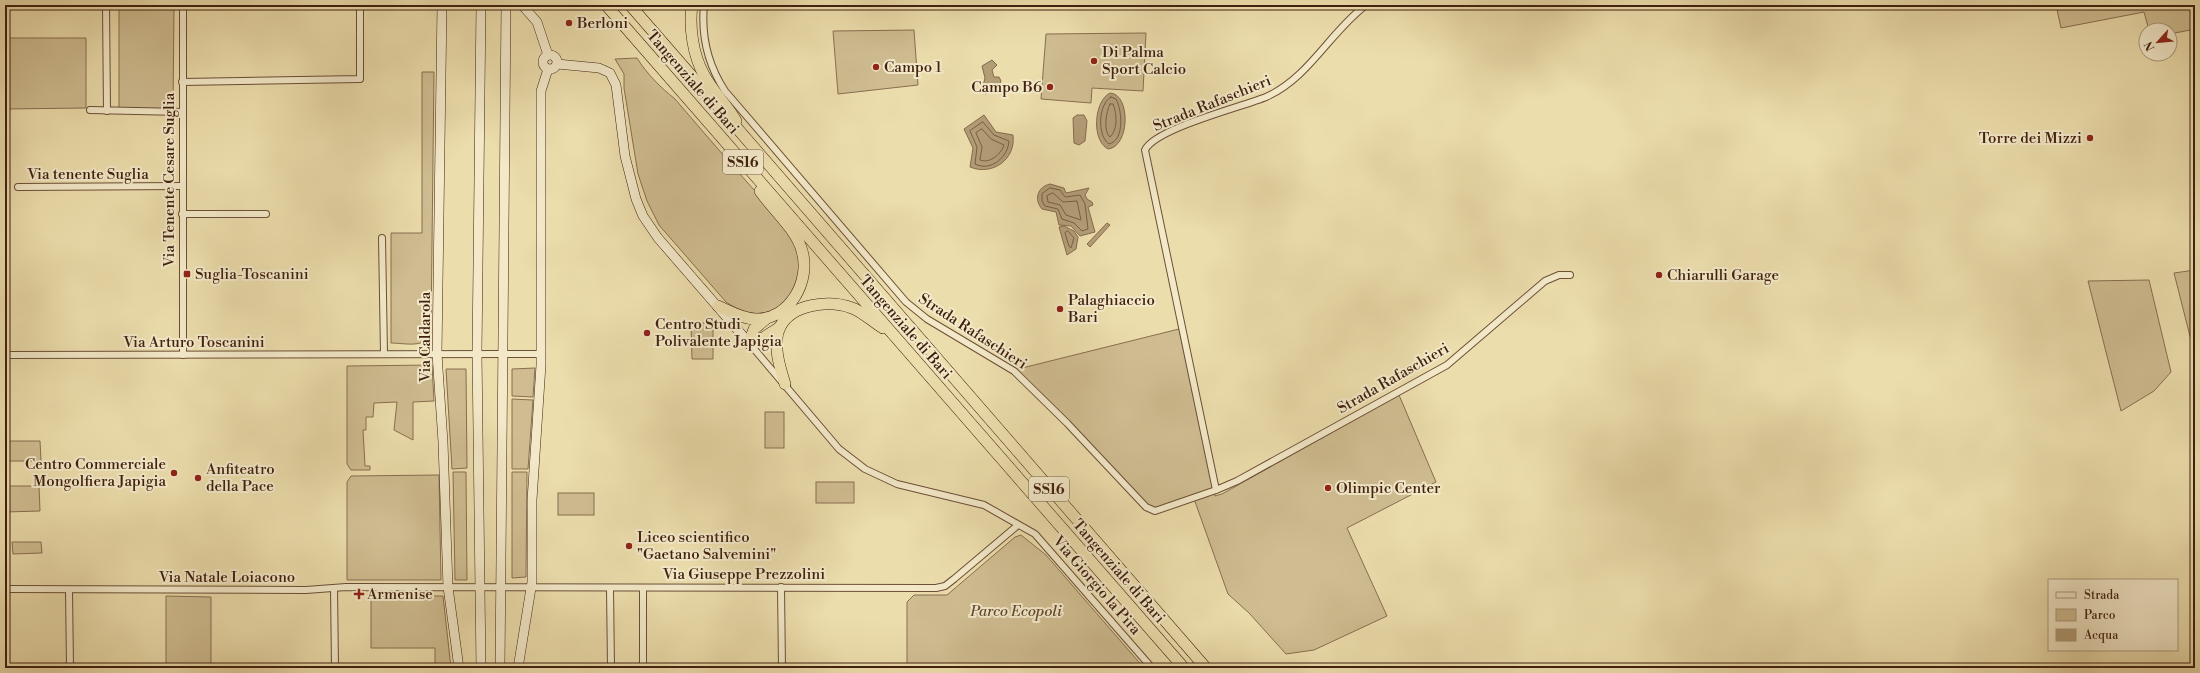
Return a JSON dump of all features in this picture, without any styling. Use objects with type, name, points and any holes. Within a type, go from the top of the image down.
[{"type":"highway","name":"Tangenziale di Bari","points":[[606,5],[1184,668]]},
{"type":"highway","name":"Tangenziale di Bari","points":[[630,5],[1206,668]]},
{"type":"highway","points":[[692,5],[692,35],[704,75],[728,108],[752,147]]},
{"type":"highway","points":[[739,158],[766,200],[796,238],[802,250],[804,275],[799,291],[790,304],[767,318],[754,329],[749,343]]},
{"type":"highway","points":[[749,343],[764,338],[780,327],[788,317],[800,309],[816,304],[836,303],[853,308],[895,337]]},
{"type":"highway","points":[[718,306],[739,316],[755,319],[767,318]]},
{"type":"highway","points":[[780,327],[778,355],[785,384]]},
{"type":"street","points":[[106,5],[107,111]]},
{"type":"street","name":"Via Tenente Cesare Suglia","points":[[183,5],[183,355]]},
{"type":"street","points":[[182,82],[360,79],[360,5]]},
{"type":"street","name":"Via Caldarola","points":[[442,5],[437,354],[443,449],[448,587],[460,668]]},
{"type":"street","points":[[481,5],[477,323],[481,668]]},
{"type":"street","points":[[500,668],[506,5]]},
{"type":"street","points":[[522,5],[537,22],[548,55],[555,58],[557,64]]},
{"type":"street","name":"Strada Rafaschieri","points":[[704,5],[704,36],[708,54],[717,79],[725,91],[916,312],[1014,371],[1058,413],[1150,510],[1161,509],[1237,481],[1432,374],[1464,352],[1544,281],[1559,275],[1570,275]]},
{"type":"street","name":"Strada Rafaschieri","points":[[1216,490],[1145,150],[1151,142],[1172,132],[1222,110],[1266,97],[1284,87],[1298,77],[1335,32],[1366,5]]},
{"type":"street","points":[[548,55],[542,62],[548,69]]},
{"type":"street","points":[[548,69],[552,69],[557,64]]},
{"type":"street","points":[[557,64],[599,68],[610,73],[616,85],[627,167],[636,199],[644,216],[658,238],[749,343]]},
{"type":"street","points":[[518,668],[531,589],[532,500],[542,354],[541,91],[548,69]]},
{"type":"street","points":[[90,110],[182,112]]},
{"type":"street","name":"Via tenente Suglia","points":[[18,187],[182,186]]},
{"type":"street","points":[[182,214],[266,214]]},
{"type":"street","points":[[382,238],[384,354]]},
{"type":"street","name":"Via Giorgio la Pira","points":[[749,343],[839,449],[866,469],[898,484],[984,505],[1035,534],[1152,668]]},
{"type":"street","name":"Via Arturo Toscanini","points":[[5,355],[542,354]]},
{"type":"street","name":"Via Giuseppe Prezzolini","points":[[448,587],[531,589],[941,587],[954,579],[1018,525]]},
{"type":"street","name":"Via Natale Loiacono","points":[[5,590],[306,590],[334,588],[448,587]]},
{"type":"street","points":[[781,587],[782,668]]},
{"type":"street","points":[[334,588],[335,668]]},
{"type":"street","points":[[610,588],[610,668]]},
{"type":"street","points":[[643,588],[643,668]]},
{"type":"street","points":[[69,590],[70,668]]},
{"type":"green space","points":[[119,5],[174,5],[173,110],[119,110]]},
{"type":"green space","points":[[2056,5],[2195,5],[2195,29],[2178,32],[2178,22],[2147,22],[2144,12],[2061,28]]},
{"type":"green space","name":"Campo 1","points":[[914,30],[918,85],[838,94],[833,31]]},
{"type":"green space","name":"Di Palma Sport Calcio","points":[[1146,33],[1143,91],[1092,88],[1091,103],[1041,99],[1046,34]]},
{"type":"green space","points":[[5,38],[86,38],[86,108],[5,109]]},
{"type":"green space","points":[[637,58],[649,75],[675,99],[778,216],[791,235],[799,256],[799,272],[794,288],[788,298],[773,310],[764,313],[745,312],[726,302],[659,225],[647,201],[638,174],[624,88],[624,74],[615,59]]},
{"type":"green space","points":[[422,72],[434,72],[431,333],[428,338],[420,343],[391,343],[391,233],[422,233]]},
{"type":"green space","points":[[2195,270],[2195,356],[2174,273]]},
{"type":"green space","points":[[2149,280],[2171,372],[2154,391],[2121,411],[2088,281]]},
{"type":"green space","points":[[691,323],[713,323],[713,359],[692,359]]},
{"type":"green space","name":"Olimpic Center","points":[[1179,329],[1215,496],[1222,494],[1399,395],[1436,482],[1347,528],[1387,616],[1314,650],[1286,654],[1249,613],[1228,594],[1193,496],[1150,510],[1067,423],[994,358],[1018,369]]},
{"type":"green space","points":[[432,365],[434,401],[413,402],[413,440],[394,430],[397,402],[374,403],[373,417],[366,417],[366,430],[363,430],[365,466],[370,466],[370,470],[351,470],[347,464],[347,366]]},
{"type":"green space","points":[[535,368],[533,397],[512,396],[512,369]]},
{"type":"green space","points":[[446,369],[466,369],[467,468],[452,469]]},
{"type":"green space","points":[[512,399],[533,400],[528,469],[512,469]]},
{"type":"green space","points":[[765,412],[784,412],[784,448],[765,448]]},
{"type":"green space","points":[[8,441],[40,441],[41,461],[8,461]]},
{"type":"green space","points":[[453,472],[466,472],[467,580],[455,580]]},
{"type":"green space","points":[[512,472],[527,472],[526,577],[512,578]]},
{"type":"green space","points":[[439,475],[441,580],[347,580],[347,482],[351,476]]},
{"type":"green space","points":[[816,482],[854,482],[854,503],[816,503]]},
{"type":"green space","points":[[5,486],[39,486],[40,511],[5,512]]},
{"type":"green space","points":[[558,493],[594,493],[594,515],[558,515]]},
{"type":"green space","name":"Parco Ecopoli","points":[[1021,535],[1046,555],[1144,668],[795,668],[795,665],[907,665],[907,602],[914,595],[947,595],[1015,537]]},
{"type":"green space","points":[[12,542],[41,542],[42,553],[13,554]]},
{"type":"green space","points":[[166,596],[211,597],[211,668],[166,668]]},
{"type":"green space","points":[[371,596],[443,596],[451,668],[435,668],[435,648],[371,648]]},
{"type":"water","points":[[992,60],[997,65],[992,70],[994,77],[999,77],[1001,81],[997,90],[985,94],[982,90],[985,78],[982,66]]},
{"type":"water","points":[[1110,93],[1117,96],[1122,102],[1125,121],[1121,140],[1115,146],[1108,149],[1099,138],[1097,121],[1101,104],[1105,97]]},
{"type":"water","points":[[984,115],[996,132],[1013,135],[1013,144],[1011,152],[1001,164],[986,169],[978,169],[970,167],[973,148],[964,129]]},
{"type":"water","points":[[1077,115],[1084,115],[1087,121],[1085,141],[1079,145],[1074,143],[1073,118]]},
{"type":"water","points":[[1050,184],[1064,188],[1066,193],[1089,188],[1085,195],[1093,205],[1088,207],[1095,232],[1080,236],[1071,226],[1059,225],[1056,212],[1042,209],[1038,202],[1038,194],[1042,188]]},
{"type":"water","points":[[1107,223],[1110,225],[1090,247],[1087,244]]},
{"type":"water","points":[[1064,226],[1074,231],[1078,237],[1076,249],[1067,255],[1059,227]]},
{"type":"place","name":"Berloni","points":[[569,23]]},
{"type":"place","name":"Di Palma Sport Calcio","points":[[1094,61]]},
{"type":"place","name":"Campo 1","points":[[876,67]]},
{"type":"place","name":"Campo B6","points":[[1050,87]]},
{"type":"place","name":"Torre dei Mizzi","points":[[2090,138]]},
{"type":"place","name":"Suglia-Toscanini","points":[[187,274]]},
{"type":"place","name":"Chiarulli Garage","points":[[1659,275]]},
{"type":"place","name":"Palaghiaccio Bari","points":[[1060,309]]},
{"type":"place","name":"Centro Studi Polivalente Japigia","points":[[647,333]]},
{"type":"place","name":"Centro Commerciale Mongolfiera Japigia","points":[[174,473]]},
{"type":"place","name":"Anfiteatro della Pace","points":[[198,478]]},
{"type":"place","name":"Olimpic Center","points":[[1328,488]]},
{"type":"place","name":"Liceo scientifico \"Gaetano Salvemini\"","points":[[629,546]]},
{"type":"place","name":"Armenise","points":[[359,594]]}]
